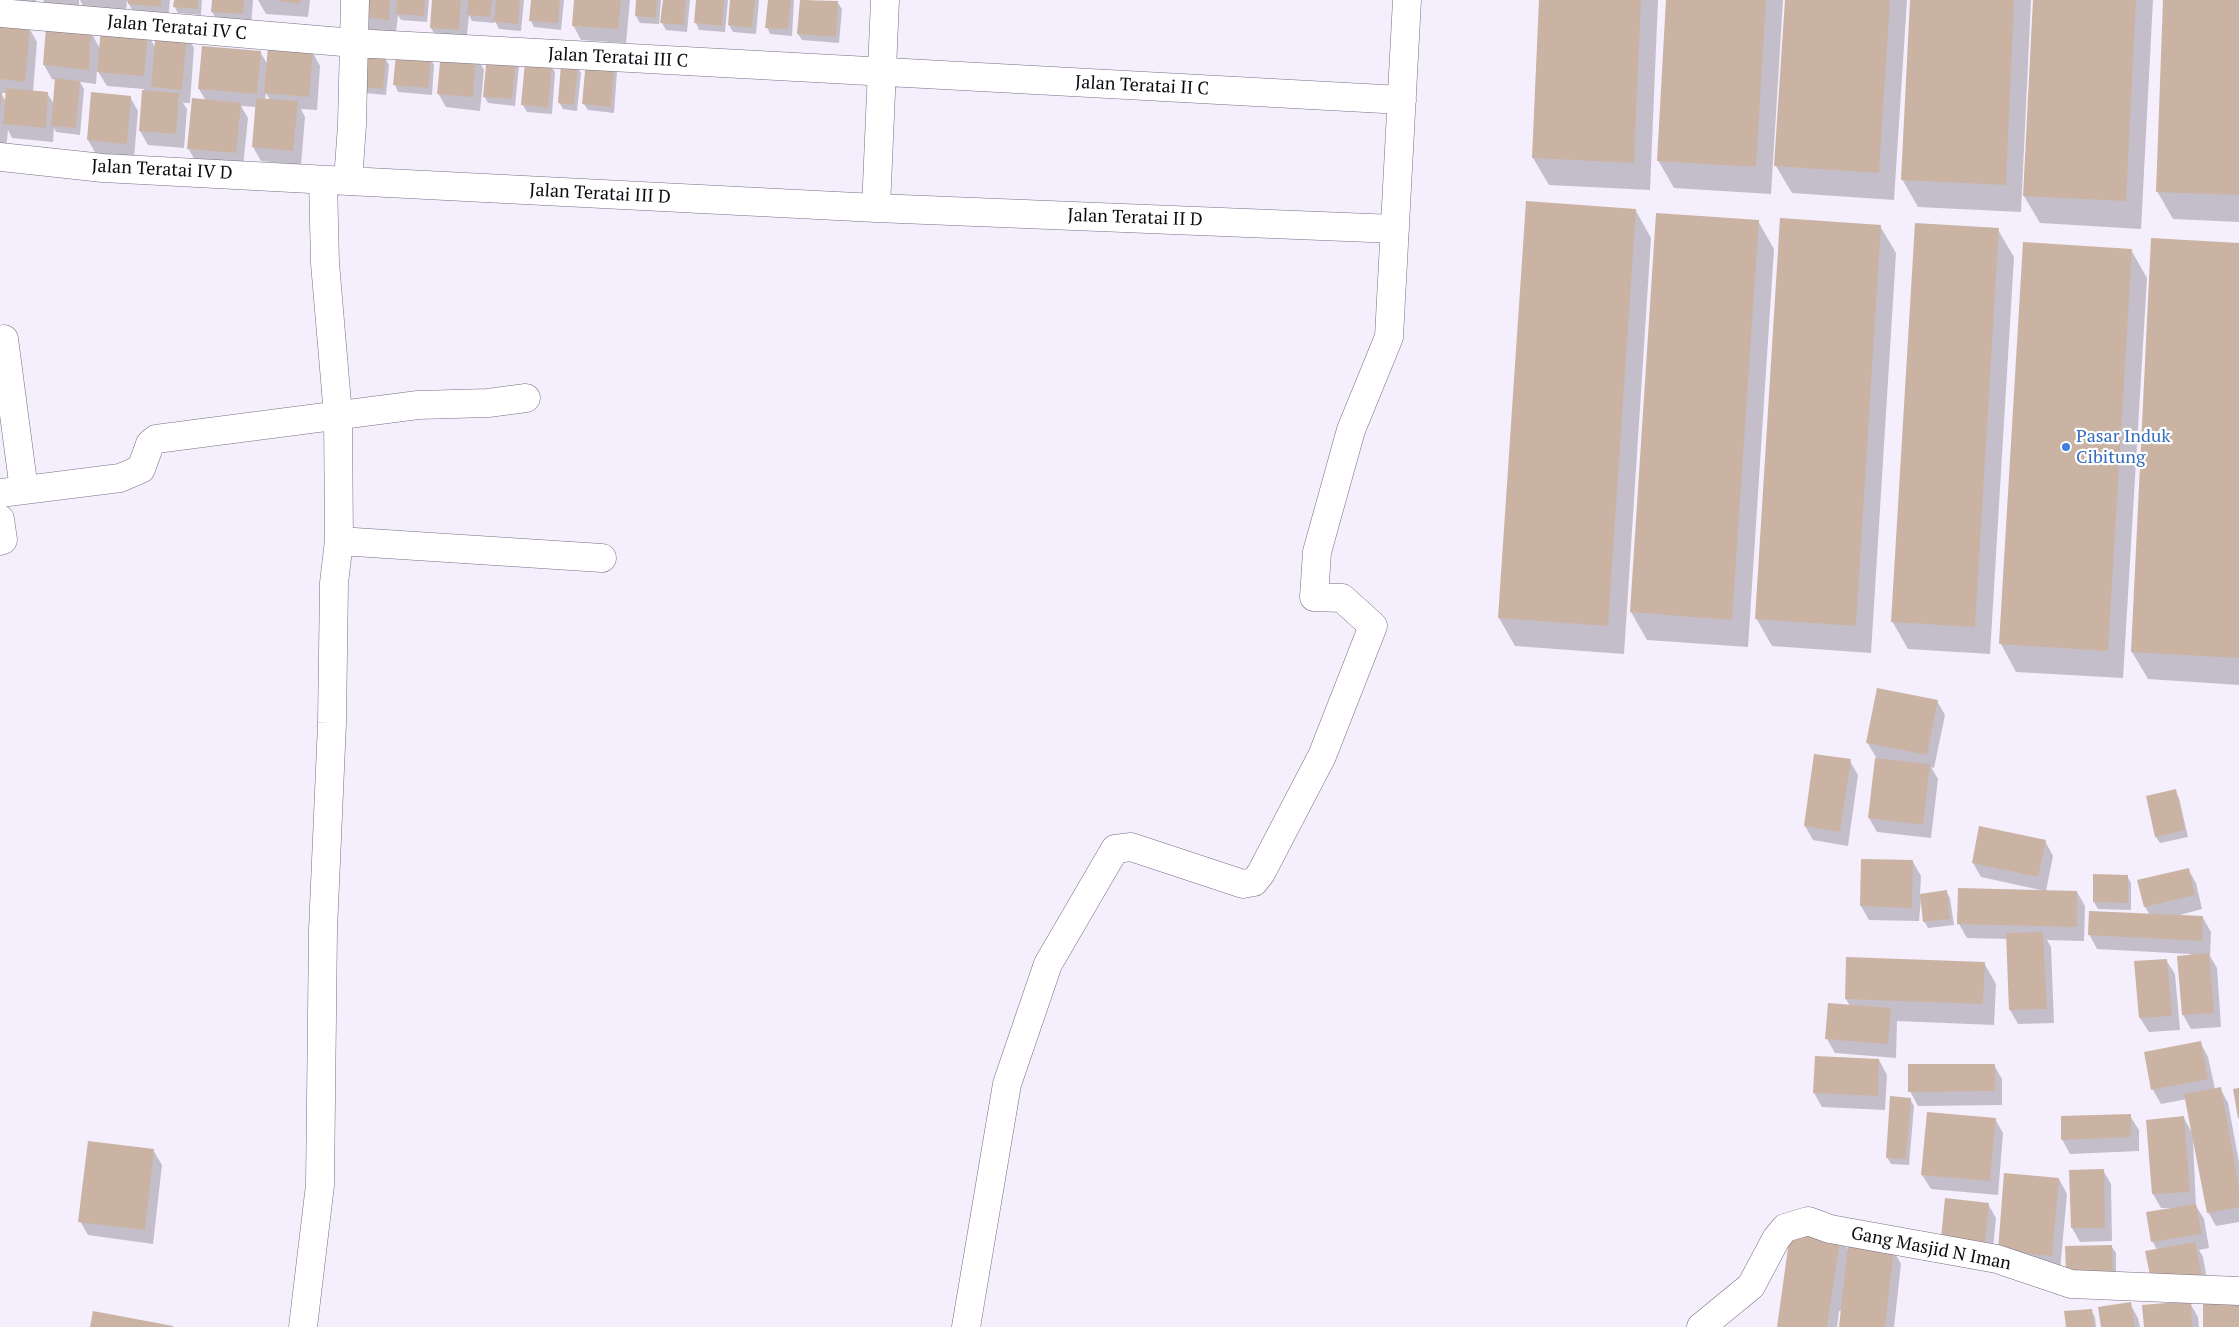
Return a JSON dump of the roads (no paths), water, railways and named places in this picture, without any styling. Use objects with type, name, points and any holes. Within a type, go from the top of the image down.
[{"type":"street","points":[[303,1327],[320,1185],[323,930],[332,722],[334,583],[339,541],[338,416],[325,263],[354,43],[355,0]]},
{"type":"street","points":[[876,208],[885,0]]},
{"type":"street","points":[[966,1327],[1007,1084],[1048,964],[1110,857],[1115,849],[1131,847],[1243,884],[1254,882],[1261,873],[1322,756],[1373,626],[1342,598],[1314,597],[1317,552],[1352,430],[1390,337],[1407,0]]},
{"type":"street","name":"Jalan Teratai IV C","points":[[0,13],[354,43]]},
{"type":"street","name":"Jalan Teratai III C","points":[[354,43],[883,72]]},
{"type":"street","name":"Jalan Teratai II C","points":[[883,72],[1402,100]]},
{"type":"street","name":"Jalan Teratai IV D","points":[[0,157],[103,168],[336,180]]},
{"type":"street","name":"Jalan Teratai III D","points":[[336,180],[876,208]]},
{"type":"street","name":"Jalan Teratai II D","points":[[876,208],[1395,229]]},
{"type":"street","points":[[4,339],[12,492],[127,475],[141,470],[150,444],[156,439],[418,405],[488,403],[526,398]]},
{"type":"street","points":[[0,519],[3,540],[0,541]]},
{"type":"street","points":[[339,541],[602,558]]},
{"type":"street","name":"Gang Masjid N Iman","points":[[1702,1327],[1751,1286],[1776,1239],[1785,1228],[1808,1221],[1830,1228],[1997,1259],[2071,1284],[2239,1291]]},
{"type":"place","name":"Pasar Induk Cibitung","points":[[2066,447]]}]
